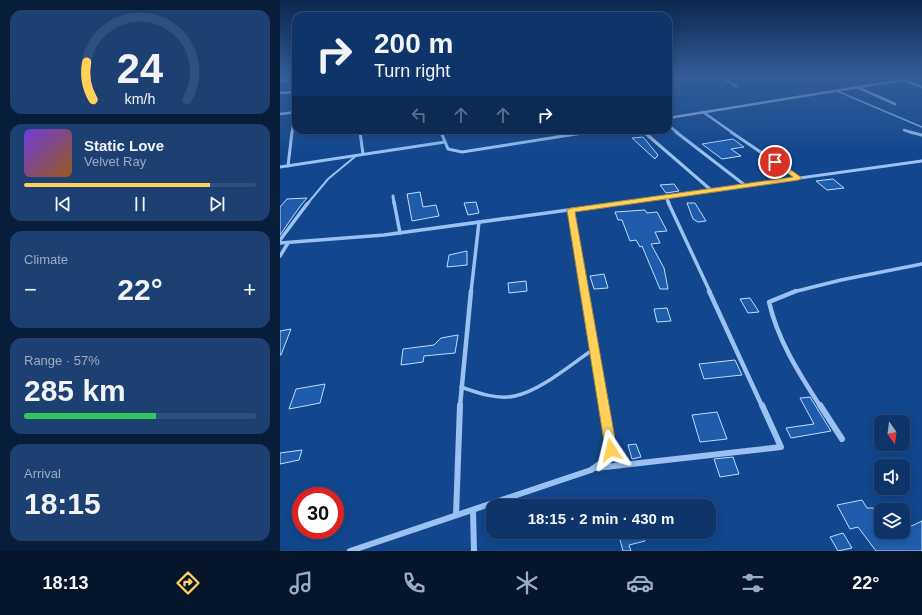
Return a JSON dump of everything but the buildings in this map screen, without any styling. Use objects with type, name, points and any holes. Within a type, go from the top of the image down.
[{"type":"street","points":[[672,117],[762,103]]},
{"type":"street","points":[[280,114],[292,112]]},
{"type":"street","points":[[703,112],[799,178]]},
{"type":"street","points":[[672,128],[746,186]]},
{"type":"street","points":[[904,130],[922,135]]},
{"type":"street","points":[[288,166],[292,134]]},
{"type":"street","points":[[360,134],[363,154]]},
{"type":"street","points":[[442,134],[448,150],[452,152],[462,152],[573,134]]},
{"type":"street","points":[[647,134],[711,190]]},
{"type":"street","points":[[280,167],[445,142]]},
{"type":"street","points":[[280,244],[400,233],[922,161]]},
{"type":"street","points":[[393,196],[400,233]]},
{"type":"street","points":[[594,468],[781,447],[666,197]]},
{"type":"street","points":[[280,240],[308,204]]},
{"type":"street","points":[[350,551],[456,515],[473,511],[594,468],[605,461],[611,450],[571,210]]},
{"type":"street","points":[[456,515],[461,386],[479,222]]},
{"type":"street","points":[[280,256],[288,243]]},
{"type":"street","points":[[842,439],[787,351],[774,323],[769,302],[773,298],[801,290],[922,264]]},
{"type":"street","points":[[473,511],[474,551]]},
{"type":"lane","points":[[865,103],[922,127]]},
{"type":"lane","points":[[308,204],[328,179],[356,156]]},
{"type":"lane","points":[[461,386],[489,395],[514,396],[532,389],[594,349]]},
{"type":"route","points":[[611,450],[571,210],[799,178],[775,162]]}]
